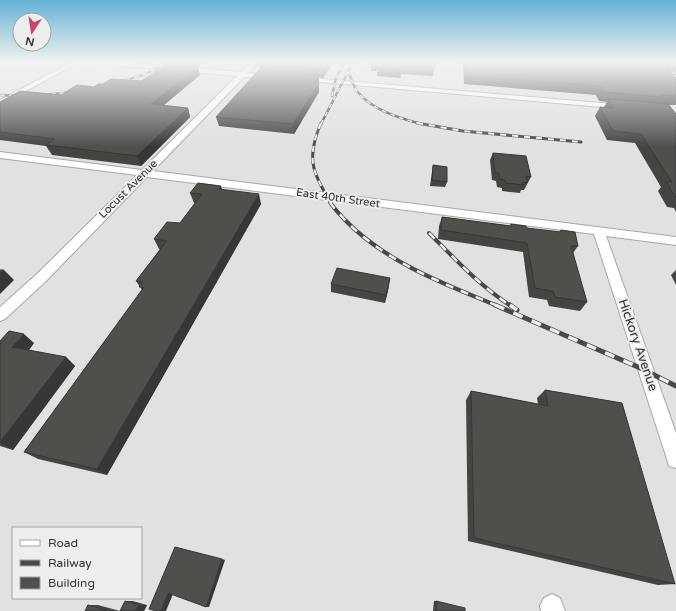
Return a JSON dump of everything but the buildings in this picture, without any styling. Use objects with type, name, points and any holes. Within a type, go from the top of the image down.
[{"type":"street","points":[[0,103],[23,91]]},
{"type":"street","name":"Locust Avenue","points":[[0,315],[42,277],[226,91]]},
{"type":"street","points":[[434,91],[628,107]]},
{"type":"street","name":"East 40th Street","points":[[0,155],[676,241]]},
{"type":"street","name":"Hickory Avenue","points":[[599,232],[676,459]]},
{"type":"railway","points":[[332,96],[333,91]]},
{"type":"railway","points":[[321,124],[338,91]]},
{"type":"railway","points":[[357,91],[363,98],[378,108],[418,123]]},
{"type":"railway","points":[[42,95],[74,92]]},
{"type":"railway","points":[[0,95],[22,96]]},
{"type":"railway","points":[[321,123],[316,135],[313,164],[319,182],[331,203]]},
{"type":"railway","points":[[418,123],[463,131],[581,142]]},
{"type":"railway","points":[[330,202],[344,219],[360,234],[397,260],[436,280],[498,306]]},
{"type":"railway","points":[[429,233],[478,281],[511,306]]},
{"type":"railway","points":[[495,305],[638,367],[676,386]]},
{"type":"railway","points":[[510,305],[517,310]]}]
